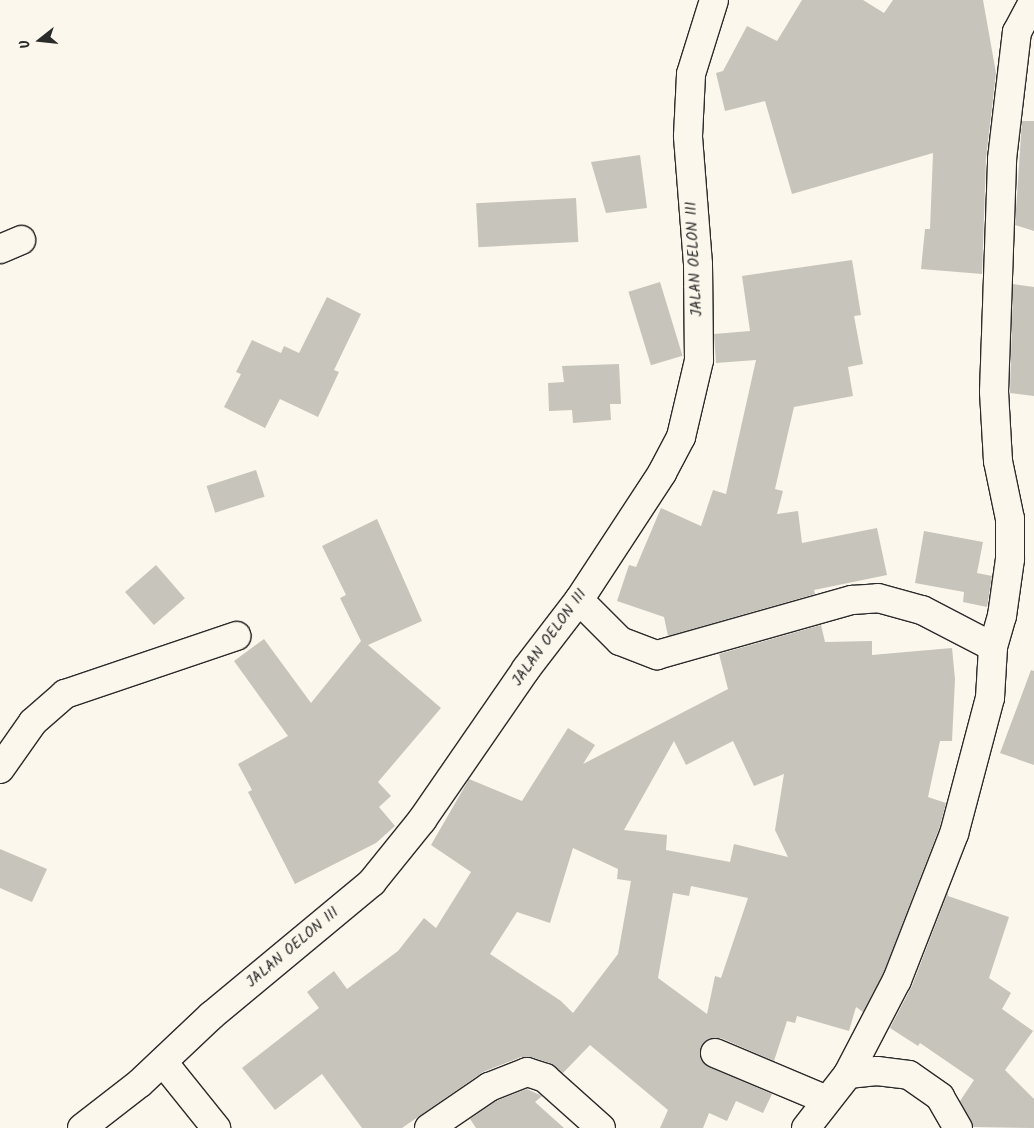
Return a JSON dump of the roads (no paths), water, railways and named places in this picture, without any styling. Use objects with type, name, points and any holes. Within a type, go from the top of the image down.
[{"type":"street","name":"JALAN OELON III","points":[[82,1128],[163,1062],[212,1015],[372,882],[422,820],[526,669],[579,600],[662,473],[680,437],[690,404],[699,360],[698,264],[688,136],[691,74],[714,0]]},
{"type":"street","points":[[806,1128],[848,1074],[897,980],[954,834],[990,698],[993,647],[1002,616],[1010,560],[1010,519],[998,461],[994,392],[1002,159],[1017,32],[1034,0]]},
{"type":"street","points":[[579,600],[620,641],[657,655],[852,600],[878,598],[922,610],[993,647]]},
{"type":"street","points":[[0,769],[33,722],[65,694],[236,636]]},
{"type":"street","points":[[715,1053],[827,1100]]},
{"type":"street","points":[[163,1062],[216,1128]]},
{"type":"street","points":[[848,1074],[877,1071],[909,1075],[940,1097],[958,1128]]},
{"type":"street","points":[[429,1128],[489,1087],[527,1072],[545,1078],[601,1128]]}]
